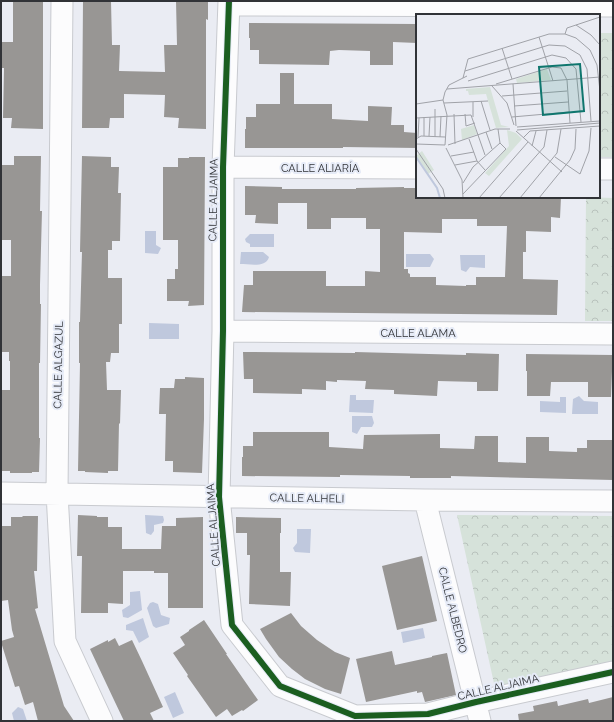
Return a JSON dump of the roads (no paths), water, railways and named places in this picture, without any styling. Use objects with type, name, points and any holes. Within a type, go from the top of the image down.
[{"type":"street","name":"CALLE ALGAZUL","points":[[62,1],[57,493],[64,641],[102,721]]},
{"type":"street","points":[[229,3],[613,6]]},
{"type":"street","name":"CALLE ALJAIMA","points":[[229,3],[223,167],[219,496],[232,625],[280,686],[355,716],[478,712],[613,672]]},
{"type":"street","name":"CALLE ALIARÍA","points":[[223,167],[416,168]]},
{"type":"street","points":[[600,169],[613,169]]},
{"type":"street","name":"CALLE ALAMA","points":[[222,331],[613,334]]},
{"type":"street","name":"CALLE ALHELI","points":[[1,493],[425,500],[613,501]]},
{"type":"street","name":"CALLE ALBEDRO","points":[[425,500],[478,712]]},
{"type":"water","points":[[145,231],[156,231],[156,245],[161,248],[158,254],[145,253]]},
{"type":"water","points":[[250,234],[274,234],[274,247],[250,247],[250,244],[246,242],[245,239]]},
{"type":"water","points":[[241,252],[263,252],[269,257],[265,263],[261,264],[240,264]]},
{"type":"water","points":[[406,254],[430,254],[434,259],[430,267],[406,267]]},
{"type":"water","points":[[460,255],[485,255],[485,268],[470,267],[466,272],[461,270]]},
{"type":"water","points":[[149,323],[179,324],[179,339],[149,339]]},
{"type":"water","points":[[350,395],[356,395],[356,400],[374,400],[373,413],[349,412]]},
{"type":"water","points":[[579,396],[584,401],[598,402],[598,414],[572,414],[573,399]]},
{"type":"water","points":[[560,397],[566,397],[566,413],[540,412],[540,401],[560,402]]},
{"type":"water","points":[[352,416],[372,416],[374,423],[372,427],[361,427],[357,434],[352,432]]},
{"type":"water","points":[[145,515],[163,516],[163,523],[154,525],[154,531],[151,535],[146,533]]},
{"type":"water","points":[[297,529],[311,529],[310,553],[295,552],[293,548],[297,543]]},
{"type":"water","points":[[140,591],[142,610],[128,618],[123,617],[122,610],[130,605],[130,592]]},
{"type":"water","points":[[153,602],[158,604],[161,615],[170,618],[169,624],[156,628],[153,626],[147,608],[150,603]]},
{"type":"water","points":[[143,618],[149,637],[139,643],[133,631],[126,630],[126,625]]},
{"type":"water","points":[[423,628],[425,638],[403,643],[401,632]]},
{"type":"water","points":[[175,692],[184,713],[173,718],[164,697]]},
{"type":"water","points":[[18,707],[23,709],[27,721],[14,721],[12,713]]}]
